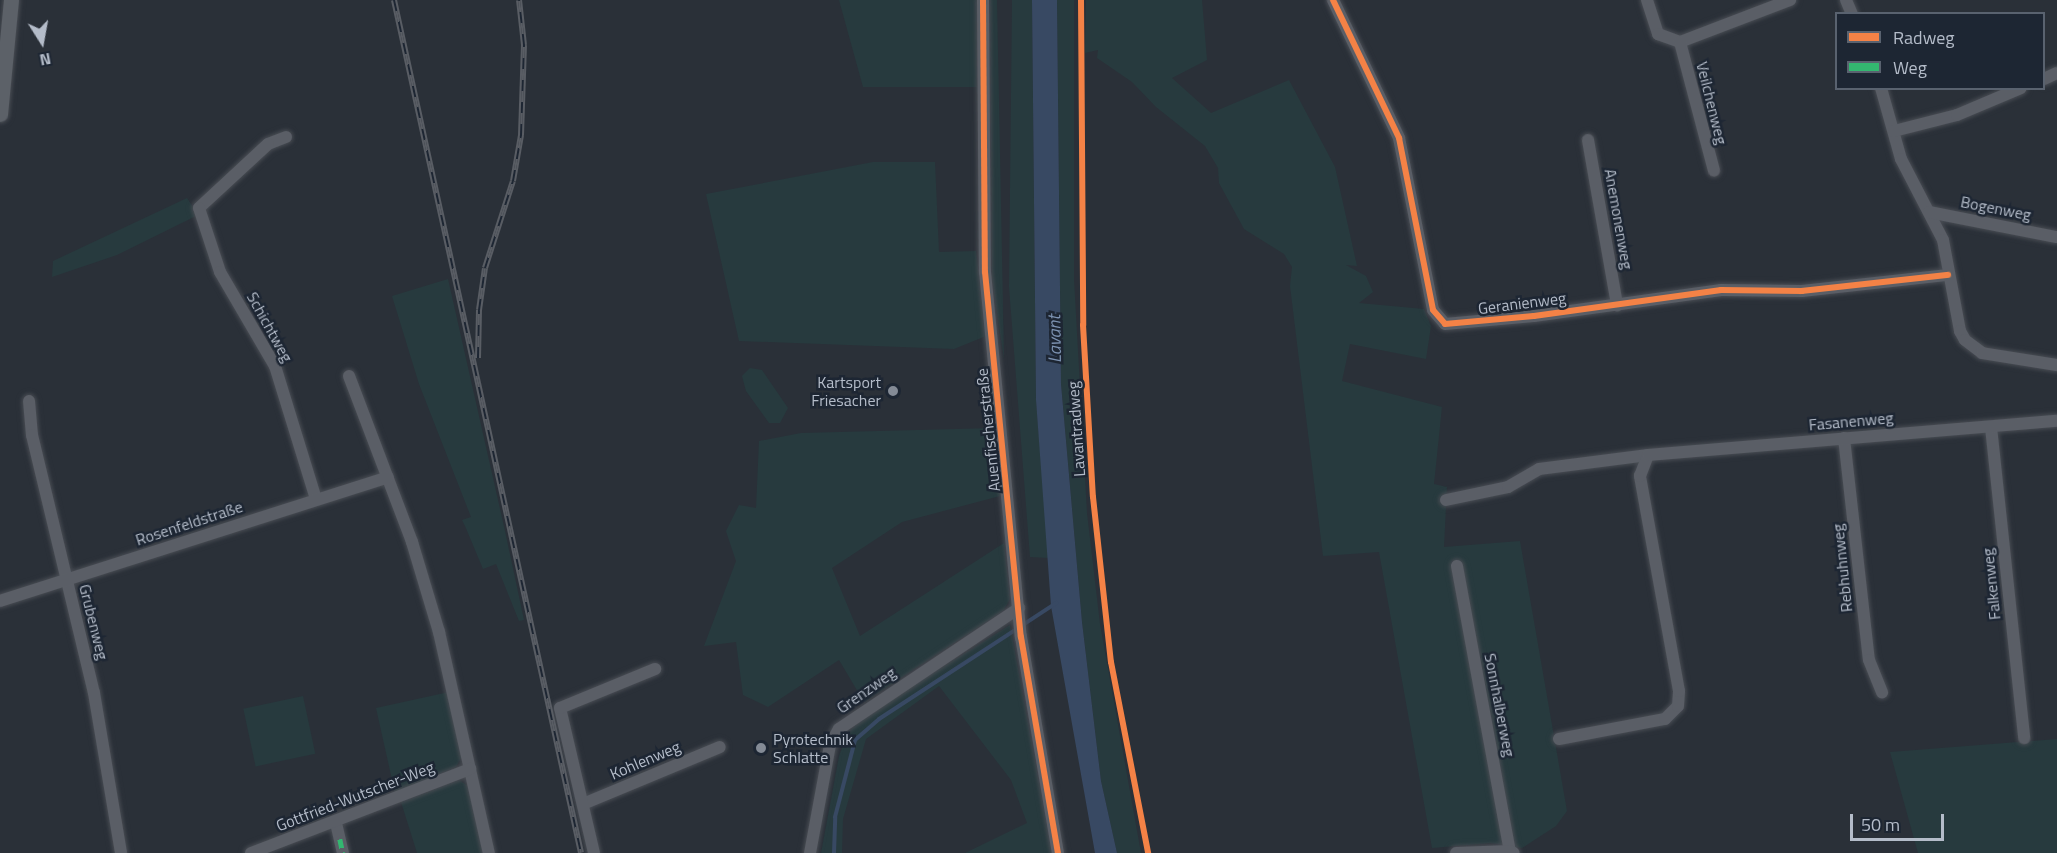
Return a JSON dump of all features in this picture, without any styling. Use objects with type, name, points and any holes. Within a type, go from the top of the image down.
[{"type":"main road","points":[[0,114],[10,0]]},
{"type":"street","name":"Auenfischerstraße","points":[[983,0],[985,272],[1021,637],[1058,853]]},
{"type":"street","name":"Geranienweg","points":[[1334,0],[1399,138],[1437,319],[1456,324],[1720,290],[1802,291],[1948,275]]},
{"type":"street","points":[[1647,0],[1658,34],[1680,42],[1790,0]]},
{"type":"street","name":"Veilchenweg","points":[[1680,42],[1714,171]]},
{"type":"street","points":[[1882,90],[1901,159],[1942,240],[1960,331],[1971,346],[2006,359],[2057,365]]},
{"type":"street","points":[[1894,131],[1957,115],[2016,90]]},
{"type":"street","name":"Schichtweg","points":[[286,137],[268,144],[199,208],[220,272],[275,366],[316,499]]},
{"type":"street","name":"Anemonenweg","points":[[1588,140],[1617,305]]},
{"type":"street","name":"Bogenweg","points":[[1929,212],[2057,237]]},
{"type":"street","points":[[349,376],[388,477],[439,632],[489,853]]},
{"type":"street","name":"Grubenweg","points":[[29,401],[32,435],[94,693],[121,853]]},
{"type":"street","name":"Fasanenweg","points":[[1446,500],[1508,487],[1539,470],[1648,456],[2057,421]]},
{"type":"street","name":"Falkenweg","points":[[1991,427],[2024,738]]},
{"type":"street","name":"Rebhuhnweg","points":[[1844,438],[1869,660],[1882,693]]},
{"type":"street","points":[[1559,739],[1665,718],[1678,706],[1679,691],[1640,476],[1648,456]]},
{"type":"street","name":"Rosenfeldstraße","points":[[0,602],[388,477]]},
{"type":"street","name":"Sonnhalberweg","points":[[1456,853],[1512,852],[1457,566]]},
{"type":"street","name":"Grenzweg","points":[[810,853],[830,745],[839,729],[1019,612]]},
{"type":"street","points":[[594,853],[560,708],[655,669]]},
{"type":"street","name":"Kohlenweg","points":[[583,804],[720,747]]},
{"type":"street","name":"Gottfried-Wutscher-Weg","points":[[251,853],[336,823],[470,769]]},
{"type":"street","points":[[336,823],[343,853]]},
{"type":"green space","points":[[839,0],[977,0],[977,87],[863,87]]},
{"type":"green space","points":[[990,0],[997,0],[1004,359],[992,280]]},
{"type":"green space","points":[[1012,0],[1032,0],[1036,400],[1049,558],[1030,557],[1009,287]]},
{"type":"green space","points":[[1057,0],[1074,0],[1074,279],[1087,513],[1100,624],[1141,853],[1117,853],[1101,781],[1082,622],[1061,384]]},
{"type":"green space","points":[[1086,0],[1202,0],[1207,60],[1172,78],[1211,113],[1289,80],[1335,167],[1357,266],[1346,265],[1366,276],[1373,292],[1359,303],[1424,309],[1431,326],[1426,359],[1350,344],[1342,381],[1442,407],[1434,484],[1447,487],[1444,547],[1520,541],[1567,811],[1556,826],[1522,848],[1491,843],[1432,848],[1379,552],[1323,556],[1290,286],[1292,267],[1284,254],[1244,229],[1219,183],[1218,168],[1205,146],[1156,107],[1132,82],[1097,58],[1098,50],[1085,53]]},
{"type":"green space","points":[[873,162],[935,162],[939,252],[976,251],[986,336],[954,349],[739,341],[706,194]]},
{"type":"green space","points":[[187,198],[198,215],[117,255],[52,277],[53,261]]},
{"type":"green space","points":[[448,279],[524,620],[519,621],[496,564],[483,569],[462,520],[471,517],[419,384],[392,296]]},
{"type":"green space","points":[[750,368],[762,370],[788,408],[780,423],[769,423],[746,391],[742,376]]},
{"type":"green space","points":[[995,428],[1000,496],[902,522],[832,568],[860,636],[1004,543],[1010,599],[1003,611],[864,702],[839,660],[768,707],[743,695],[736,642],[704,646],[736,561],[726,531],[739,505],[756,508],[759,441],[801,433]]},
{"type":"green space","points":[[1010,625],[1052,853],[965,853],[1027,823],[1011,780],[939,686],[866,739],[843,819],[842,853],[821,853],[839,756],[848,732],[874,710]]},
{"type":"green space","points":[[449,692],[462,756],[456,767],[395,793],[376,708]]},
{"type":"green space","points":[[303,696],[315,754],[256,766],[243,709]]},
{"type":"green space","points":[[2057,739],[2057,853],[1918,853],[1890,752]]},
{"type":"green space","points":[[459,780],[468,786],[483,853],[417,853],[401,802]]},
{"type":"water","name":"Lavant","points":[[1032,0],[1057,0],[1061,384],[1082,622],[1101,781],[1117,853],[1095,853],[1051,606],[1036,400]]},
{"type":"waterway","points":[[834,853],[835,817],[855,740],[879,719],[1056,603]]},
{"type":"railway","points":[[394,0],[581,853]]},
{"type":"railway","points":[[478,358],[479,310],[485,268],[513,181],[521,135],[524,45],[519,0]]},
{"type":"marked path","points":[[340,839],[343,853]]},
{"type":"cycle path","points":[[983,0],[985,272],[1021,637],[1058,853]]},
{"type":"cycle path","name":"Lavantradweg","points":[[1081,0],[1083,325],[1093,497],[1111,662],[1148,853]]},
{"type":"cycle path","points":[[1333,0],[1399,138],[1433,310],[1445,324],[1534,316],[1721,290],[1802,291],[1948,275]]},
{"type":"place","name":"Kartsport Friesacher","points":[[893,391]]},
{"type":"place","name":"Pyrotechnik Schlatte","points":[[761,748]]}]
